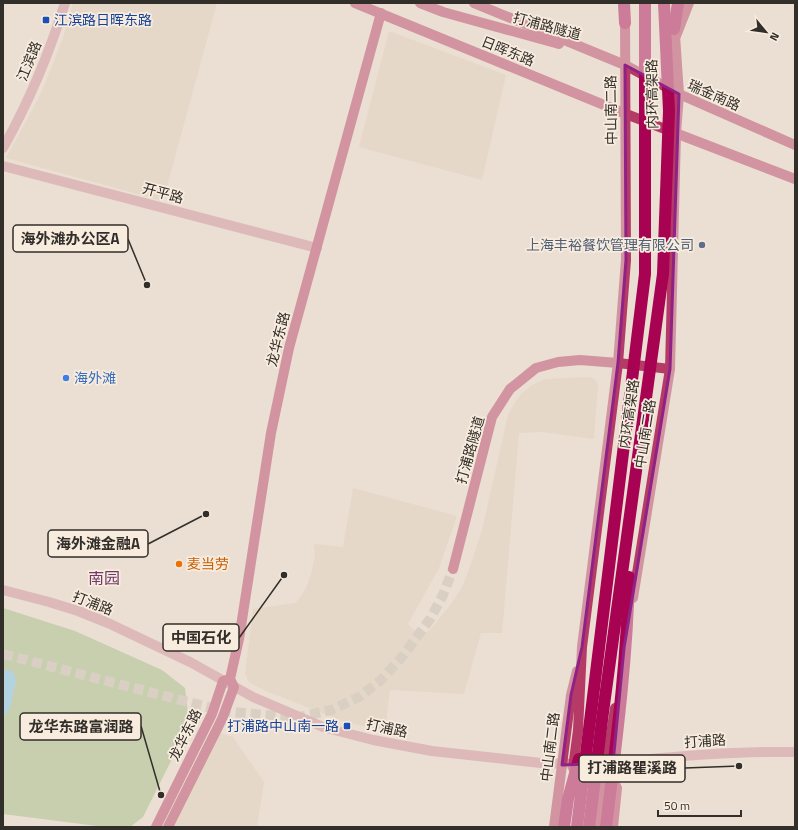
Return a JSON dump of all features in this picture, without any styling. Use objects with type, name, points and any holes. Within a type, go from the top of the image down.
[{"type":"highway","points":[[624,3],[625,23]]},
{"type":"highway","name":"内环高架路","points":[[577,827],[645,274],[645,3]]},
{"type":"highway","name":"内环高架路","points":[[589,827],[604,704],[663,274],[669,111],[664,3]]},
{"type":"highway","points":[[675,34],[678,3]]},
{"type":"highway","points":[[606,827],[624,654],[630,515]]},
{"type":"highway","points":[[564,827],[568,799],[591,715]]},
{"type":"main road","name":"日晖东路","points":[[355,3],[626,114]]},
{"type":"main road","points":[[374,3],[380,13]]},
{"type":"main road","name":"打浦路隧道","points":[[420,3],[443,12],[599,55]]},
{"type":"main road","points":[[474,3],[625,65]]},
{"type":"main road","name":"中山南二路","points":[[597,827],[670,369],[678,94],[673,3]]},
{"type":"main road","name":"中山南二路","points":[[675,34],[689,3]]},
{"type":"main road","name":"龙华东路","points":[[168,827],[222,719],[239,639],[264,472],[279,390],[289,348],[380,13]]},
{"type":"main road","name":"中山南二路","points":[[567,827],[578,730],[582,647],[618,363],[626,260],[625,23]]},
{"type":"main road","name":"瑞金南路","points":[[625,65],[678,94],[795,145]]},
{"type":"main road","points":[[626,114],[795,179]]},
{"type":"main road","name":"打浦路隧道","points":[[453,569],[492,418],[510,390],[536,368],[558,362],[580,360],[670,369]]},
{"type":"main road","name":"中山南二路","points":[[554,827],[571,695],[582,647]]},
{"type":"main road","name":"龙华东路","points":[[156,827],[229,682]]},
{"type":"main road","points":[[606,763],[617,788],[613,827]]},
{"type":"street","name":"江滨路","points":[[3,148],[19,120],[46,59],[65,3]]},
{"type":"street","name":"开平路","points":[[3,166],[317,248]]},
{"type":"street","name":"打浦路","points":[[3,590],[78,611],[108,623],[184,659],[281,710],[323,727],[373,740],[432,751],[562,765],[717,754],[795,752]]},
{"type":"highlighted area","points":[[625,65],[679,94],[670,369],[624,648],[613,763],[562,765],[571,695],[582,647],[618,363],[626,260]]},
{"type":"shaded area","points":[[73,3],[217,3],[163,201],[6,158],[46,81],[63,38]]},
{"type":"shaded area","points":[[389,31],[506,75],[482,180],[359,147]]},
{"type":"shaded area","points":[[590,377],[595,379],[598,384],[594,439],[542,432],[519,433],[502,633],[481,633],[464,694],[390,690],[385,729],[367,727],[342,721],[266,691],[249,682],[245,674],[253,609],[295,603],[300,598],[306,588],[312,571],[315,555],[314,544],[343,547],[353,488],[457,516],[439,568],[408,624],[413,629],[422,633],[429,631],[452,603],[463,585],[472,561],[482,530],[508,415],[514,404],[521,394],[532,385],[545,379]]},
{"type":"shaded area","points":[[220,733],[233,737],[264,782],[257,827],[174,827]]},
{"type":"green space","points":[[3,608],[75,631],[162,670],[185,688],[188,714],[183,737],[143,817],[130,827],[105,827],[3,814]]},
{"type":"water","points":[[3,670],[13,671],[16,681],[10,708],[3,718]]},
{"type":"tunnel","points":[[3,654],[223,711],[300,717],[331,710],[359,697],[381,680],[402,657],[430,619],[443,595],[453,569]]},
{"type":"place","name":"江滨路日晖东路","points":[[46,20]]},
{"type":"place","name":"上海丰裕餐饮管理有限公司","points":[[702,245]]},
{"type":"place","name":"海外滩办公区A","points":[[147,285]]},
{"type":"place","name":"海外滩","points":[[66,378]]},
{"type":"place","name":"海外滩金融A","points":[[206,514]]},
{"type":"place","name":"麦当劳","points":[[179,564]]},
{"type":"place","name":"中国石化","points":[[284,575]]},
{"type":"place","name":"打浦路中山南一路","points":[[347,726]]},
{"type":"place","name":"打浦路瞿溪路","points":[[739,766]]},
{"type":"place","name":"龙华东路富润路","points":[[161,795]]},
{"type":"district","name":"南园","points":[[104,578]]}]
